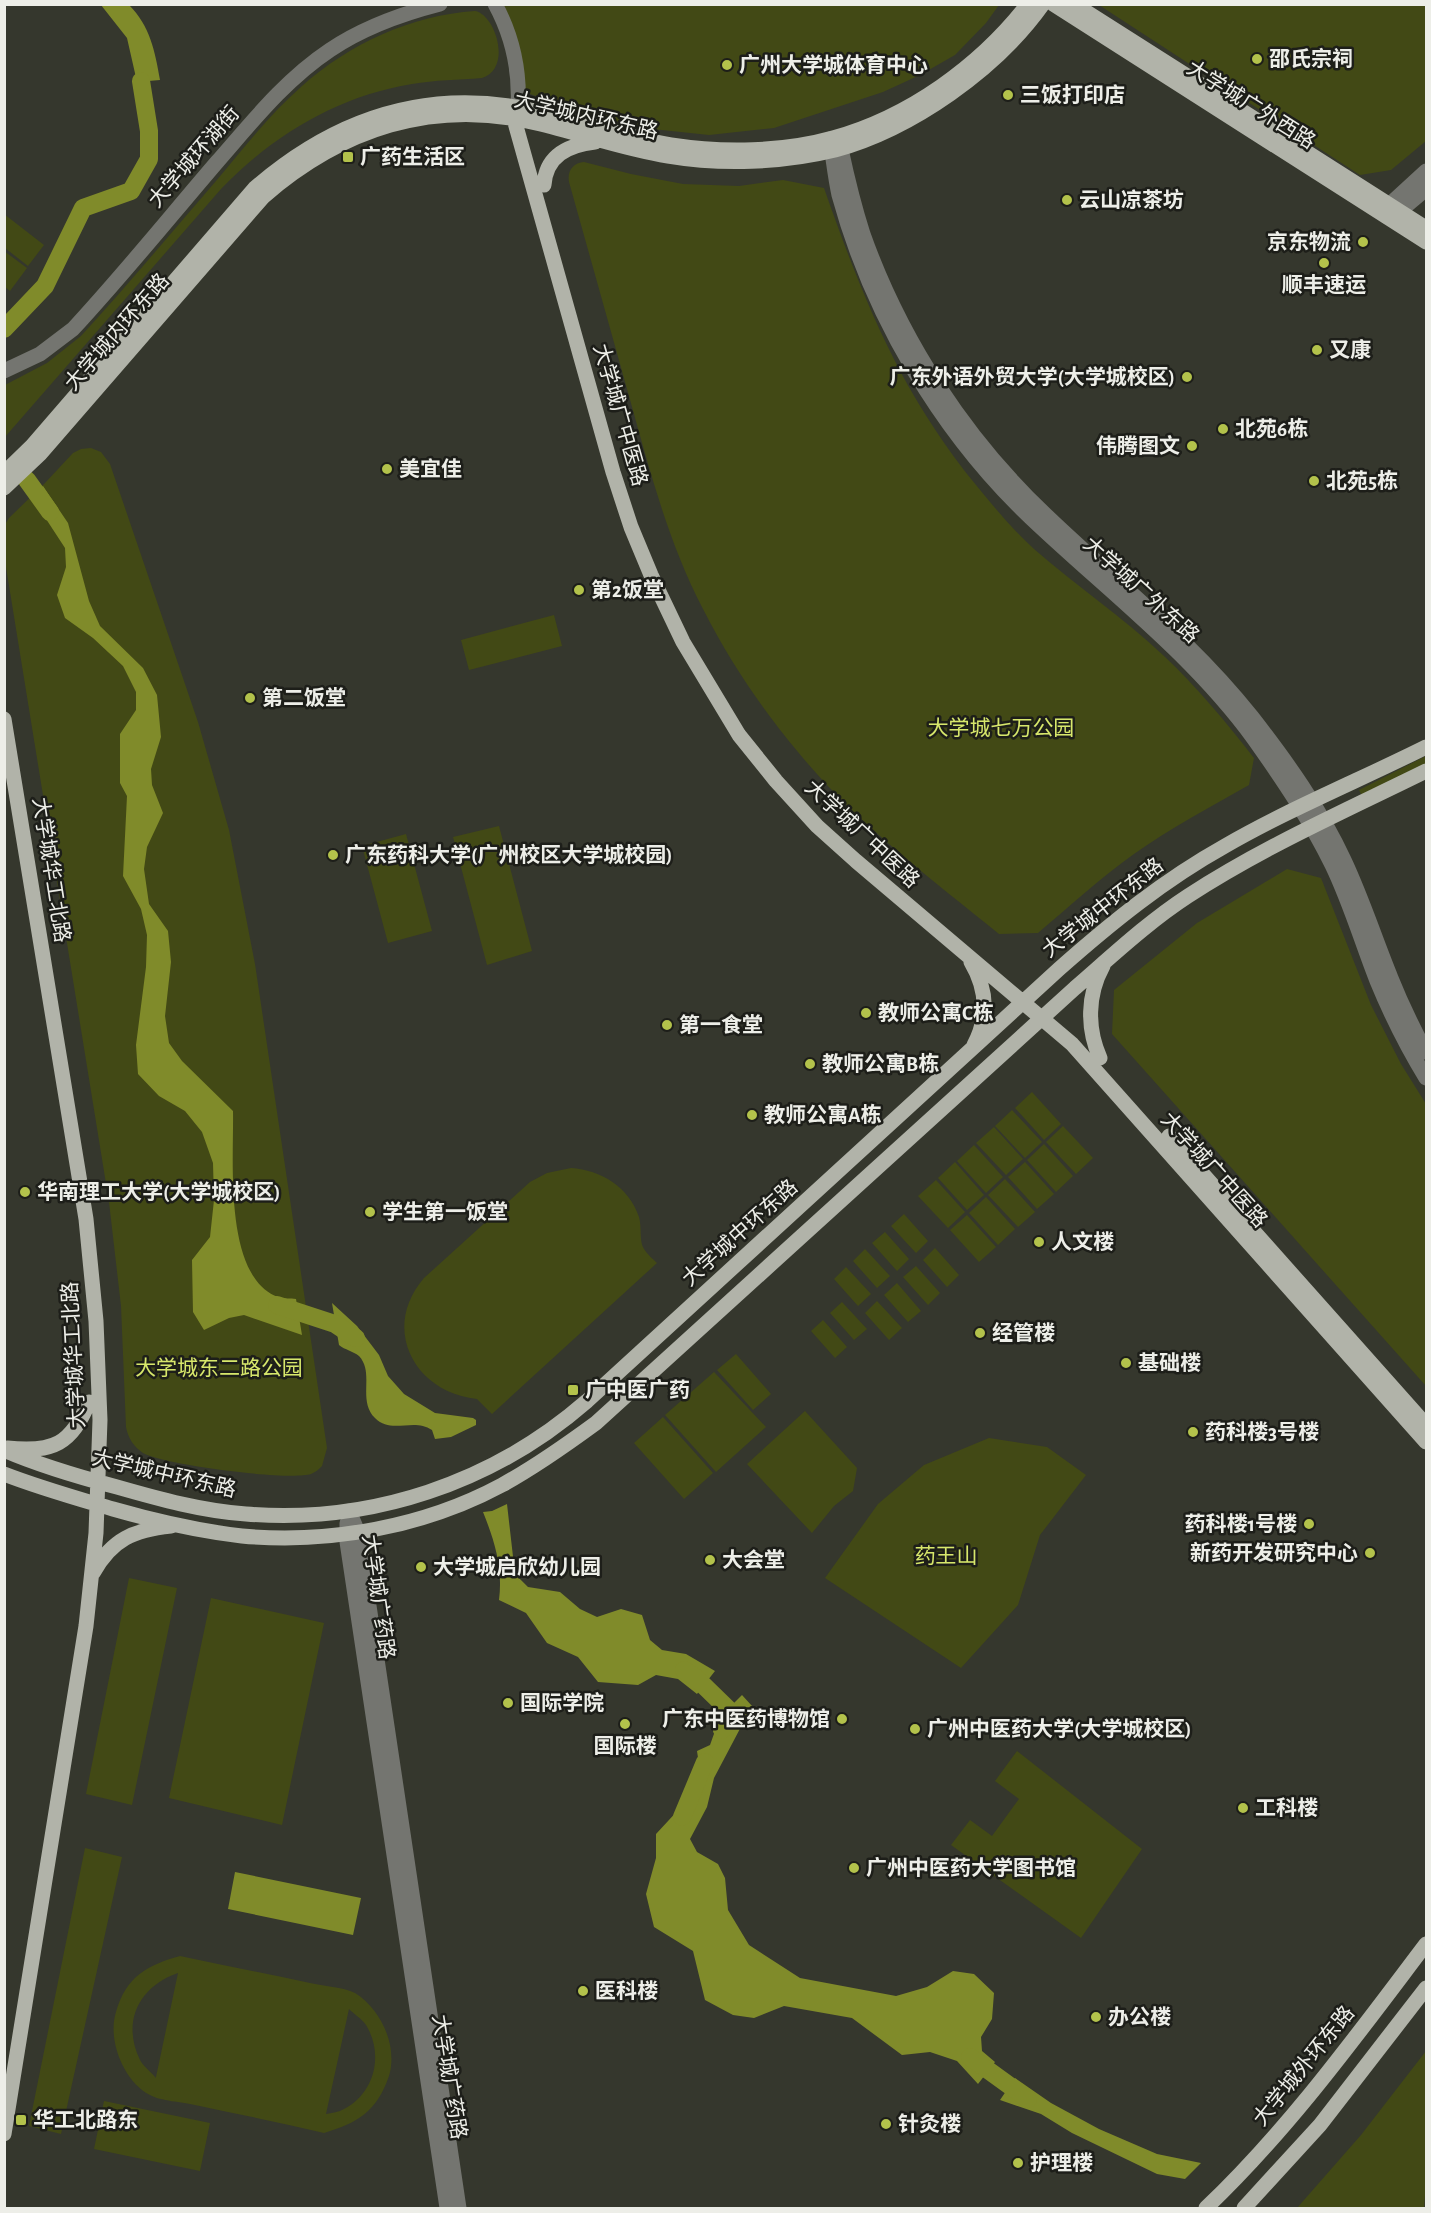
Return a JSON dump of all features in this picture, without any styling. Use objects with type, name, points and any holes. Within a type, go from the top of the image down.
[{"type":"main road","name":"大学城内环东路","points":[[4,473],[32,446],[255,188],[297,154],[340,131],[397,111],[452,103],[694,148],[757,148],[835,143],[929,94],[958,74],[996,41],[1028,4]]},
{"type":"main road","name":"大学城内环东路","points":[[4,488],[55,437],[247,213],[303,164],[344,142],[400,122],[452,115],[519,116],[663,156],[716,161],[776,159],[902,122],[965,84],[1011,44],[1043,4]]},
{"type":"main road","name":"大学城广外西路","points":[[1053,4],[1392,211],[1426,228]]},
{"type":"main road","name":"大学城广外西路","points":[[1074,4],[1392,211],[1426,242]]},
{"type":"main road","name":"大学城广中医路","points":[[519,116],[544,186],[634,503],[663,579],[703,657],[748,729],[810,805],[1046,1014],[1426,1442]]},
{"type":"main road","name":"大学城广中医路","points":[[519,116],[622,500],[651,575],[683,642],[740,735],[802,812],[873,876],[964,952],[1028,998]]},
{"type":"main road","points":[[544,186],[544,177],[549,164],[561,152],[586,143],[606,142]]},
{"type":"main road","name":"大学城华工北路","points":[[4,719],[86,1218],[97,1340],[100,1420],[93,1481],[92,1576],[80,1666],[4,2134]]},
{"type":"main road","name":"大学城中环东路","points":[[4,1449],[93,1481],[194,1506],[236,1513],[290,1515],[349,1511],[409,1498],[466,1478],[518,1451],[564,1419],[605,1386],[1090,941],[1157,889],[1225,846],[1426,747]]},
{"type":"main road","name":"大学城中环东路","points":[[4,1474],[92,1503],[179,1525],[243,1536],[304,1537],[352,1533],[428,1516],[481,1496],[544,1461],[596,1423],[1046,1014],[1145,927],[1187,896],[1237,867],[1426,771]]},
{"type":"main road","name":"大学城华工北路","points":[[4,783],[75,1220],[86,1322],[93,1481]]},
{"type":"main road","points":[[964,952],[978,976],[985,1004],[980,1031],[968,1054]]},
{"type":"main road","points":[[1100,1058],[1091,1030],[1090,1011],[1094,990],[1107,960]]},
{"type":"main road","name":"大学城广中医路","points":[[1046,1014],[1080,1036],[1426,1425]]},
{"type":"main road","points":[[4,1449],[37,1448],[60,1443],[77,1426],[89,1402]]},
{"type":"main road","name":"大学城华工北路","points":[[4,2075],[76,1624],[92,1503]]},
{"type":"main road","points":[[92,1576],[108,1551],[125,1538],[151,1529],[179,1525]]},
{"type":"main road","name":"大学城外环东路","points":[[1206,2208],[1310,2096],[1426,1944]]},
{"type":"main road","points":[[1244,2208],[1320,2125],[1426,1988]]},
{"type":"street","name":"大学城环湖街","points":[[4,371],[40,354],[73,329],[256,117],[303,69],[330,49],[364,30],[405,14],[440,4]]},
{"type":"street","name":"大学城广中医路","points":[[495,4],[510,36],[514,53],[519,116]]},
{"type":"street","name":"大学城广外东路","points":[[835,143],[863,233],[892,303],[914,344],[958,415],[996,464],[1046,515],[1194,651],[1242,704],[1346,862],[1403,1007],[1426,1052]]},
{"type":"street","points":[[1392,211],[1426,171]]},
{"type":"street","points":[[1392,211],[1426,189]]},
{"type":"street","name":"大学城广外东路","points":[[1319,824],[1333,868],[1391,1013],[1426,1078]]},
{"type":"street","name":"大学城广药路","points":[[349,1511],[447,2208]]},
{"type":"street","name":"大学城广药路","points":[[352,1533],[459,2208]]},
{"type":"green space","name":"广州大学城体育中心","points":[[499,5],[999,5],[986,23],[955,55],[883,92],[774,128],[709,135],[643,128],[576,111],[522,91]]},
{"type":"green space","points":[[1099,5],[1426,5],[1426,141],[1391,170],[1360,175]]},
{"type":"green space","points":[[475,11],[489,21],[498,42],[497,64],[491,72],[482,78],[412,84],[358,98],[308,121],[262,152],[221,189],[5,437],[5,385],[47,363],[81,336],[257,132],[302,86],[340,57],[383,34],[428,18]]},
{"type":"green space","name":"大学城七万公园","points":[[584,162],[683,184],[739,186],[783,180],[824,188],[869,306],[886,343],[926,415],[949,450],[990,502],[1026,542],[1148,642],[1200,692],[1254,758],[1249,785],[1134,854],[1097,882],[1038,933],[999,934],[868,825],[820,778],[746,683],[703,609],[679,558],[652,477],[569,182],[572,168]]},
{"type":"green space","points":[[4,214],[44,245],[28,266],[5,248]]},
{"type":"green space","points":[[4,251],[27,268],[10,291],[5,287]]},
{"type":"green space","name":"大学城东二路公园","points":[[91,448],[101,452],[110,464],[198,722],[229,830],[255,964],[327,1448],[322,1466],[311,1474],[298,1476],[254,1474],[156,1458],[137,1448],[126,1427],[121,1306],[109,1202],[5,561],[4,526],[9,518],[73,453]]},
{"type":"green space","points":[[554,615],[562,646],[469,670],[461,640]]},
{"type":"green space","points":[[1426,756],[1426,764],[1362,796],[1359,790]]},
{"type":"green space","points":[[499,826],[532,951],[487,965],[453,837]]},
{"type":"green space","points":[[406,834],[432,931],[388,943],[362,846]]},
{"type":"green space","points":[[1287,869],[1321,878],[1371,1005],[1401,1064],[1426,1104],[1426,1386],[1112,1034],[1114,990],[1197,923]]},
{"type":"green space","points":[[1032,1092],[1061,1124],[1044,1140],[1015,1108]]},
{"type":"green space","points":[[1012,1110],[1042,1142],[1025,1158],[995,1126]]},
{"type":"green space","points":[[1063,1126],[1093,1158],[1076,1174],[1046,1142]]},
{"type":"green space","points":[[994,1127],[1023,1159],[1006,1175],[976,1143]]},
{"type":"green space","points":[[1044,1144],[1073,1176],[1056,1192],[1027,1160]]},
{"type":"green space","points":[[974,1145],[1003,1177],[986,1193],[957,1161]]},
{"type":"green space","points":[[955,1162],[984,1195],[967,1210],[938,1178]]},
{"type":"green space","points":[[1025,1162],[1054,1194],[1037,1209],[1008,1177]]},
{"type":"green space","points":[[571,1168],[603,1176],[621,1189],[639,1217],[642,1246],[657,1263],[492,1414],[477,1399],[455,1394],[436,1385],[421,1372],[411,1355],[405,1337],[405,1318],[411,1298],[424,1278],[530,1182],[547,1173]]},
{"type":"green space","points":[[1005,1179],[1035,1212],[1018,1227],[988,1195]]},
{"type":"green space","points":[[936,1180],[965,1212],[948,1228],[918,1196]]},
{"type":"green space","points":[[986,1197],[1015,1229],[998,1245],[969,1213]]},
{"type":"green space","points":[[904,1214],[928,1241],[916,1253],[891,1226]]},
{"type":"green space","points":[[967,1215],[996,1247],[979,1262],[950,1230]]},
{"type":"green space","points":[[885,1232],[909,1259],[897,1271],[872,1243]]},
{"type":"green space","points":[[935,1248],[959,1275],[947,1287],[923,1260]]},
{"type":"green space","points":[[865,1249],[890,1276],[877,1288],[853,1261]]},
{"type":"green space","points":[[916,1266],[940,1293],[928,1305],[903,1277]]},
{"type":"green space","points":[[846,1267],[871,1294],[858,1306],[834,1279]]},
{"type":"green space","points":[[897,1283],[921,1311],[908,1322],[884,1295]]},
{"type":"green space","points":[[877,1301],[902,1328],[889,1340],[865,1313]]},
{"type":"green space","points":[[842,1302],[867,1329],[854,1340],[830,1313]]},
{"type":"green space","points":[[823,1320],[847,1347],[835,1358],[811,1331]]},
{"type":"green space","points":[[736,1354],[771,1394],[753,1410],[717,1370]]},
{"type":"green space","points":[[714,1372],[766,1427],[716,1472],[665,1415]]},
{"type":"green space","points":[[805,1411],[857,1468],[853,1491],[834,1506],[812,1533],[747,1464]]},
{"type":"green space","points":[[663,1417],[713,1473],[684,1499],[634,1443]]},
{"type":"green space","name":"药王山","points":[[989,1438],[1047,1447],[1086,1475],[1040,1535],[1018,1605],[961,1668],[825,1578],[878,1504],[924,1465]]},
{"type":"green space","points":[[129,1578],[177,1588],[132,1805],[86,1794]]},
{"type":"green space","points":[[211,1598],[324,1623],[282,1825],[169,1798]]},
{"type":"green space","points":[[1017,1751],[1142,1849],[1081,1938],[951,1845],[970,1820],[992,1836],[1019,1799],[995,1781]]},
{"type":"green space","points":[[85,1848],[122,1857],[61,2134],[29,2126]]},
{"type":"green space","points":[[180,1956],[355,1993],[373,2008],[380,2018],[389,2041],[391,2064],[389,2076],[379,2098],[365,2114],[356,2120],[324,2133],[165,2100],[154,2097],[141,2089],[125,2070],[116,2047],[114,2023],[116,2012],[126,1990],[139,1974],[157,1964]],"holes":[[[178,1973],[156,2077],[156,2078],[140,2060],[135,2046],[134,2019],[144,1996],[153,1987]],[[349,2009],[364,2023],[371,2036],[375,2048],[373,2072],[369,2083],[355,2102],[342,2110],[326,2114]]]},
{"type":"green space","points":[[1426,2051],[1424,2208],[1297,2208],[1361,2135]]},
{"type":"green space","points":[[104,2101],[210,2123],[200,2171],[94,2149]]},
{"type":"shaded area","points":[[101,5],[129,5],[136,13],[147,30],[160,80],[137,82],[127,38]]},
{"type":"shaded area","points":[[43,486],[68,523],[89,601],[100,626],[143,668],[157,695],[161,737],[151,769],[152,785],[163,813],[147,847],[144,869],[149,904],[168,931],[171,962],[165,1016],[169,1043],[182,1061],[233,1111],[233,1186],[240,1242],[248,1266],[260,1285],[278,1297],[296,1299],[302,1335],[244,1315],[229,1318],[204,1330],[193,1312],[192,1260],[210,1237],[214,1200],[213,1163],[202,1132],[185,1111],[159,1096],[138,1074],[136,1045],[146,967],[147,935],[141,909],[123,876],[127,796],[120,783],[120,734],[136,710],[136,692],[123,666],[93,638],[65,618],[57,595],[66,567],[65,548],[33,499]]},
{"type":"shaded area","points":[[332,1303],[357,1326],[379,1355],[388,1376],[404,1394],[435,1413],[473,1418],[476,1420],[476,1425],[451,1437],[435,1439],[432,1430],[425,1426],[388,1425],[375,1418],[367,1403],[364,1363],[357,1354],[339,1345]]},
{"type":"shaded area","points":[[507,1504],[515,1574],[528,1587],[560,1592],[580,1609],[597,1617],[621,1609],[642,1615],[650,1640],[662,1650],[686,1654],[715,1671],[697,1694],[678,1679],[656,1675],[638,1685],[598,1682],[578,1657],[547,1643],[526,1613],[499,1600],[500,1577],[497,1555],[483,1512],[492,1511]]},
{"type":"shaded area","points":[[742,1695],[752,1706],[714,1778],[707,1807],[690,1839],[697,1852],[718,1864],[725,1878],[728,1910],[749,1945],[800,1978],[896,1996],[927,1987],[953,1971],[974,1974],[994,1993],[992,2019],[981,2037],[982,2051],[995,2062],[978,2084],[957,2061],[930,2052],[902,2055],[852,2018],[784,2006],[754,2018],[733,2015],[705,2000],[693,1951],[654,1927],[646,1894],[656,1858],[656,1834],[693,1794],[700,1771],[697,1751],[710,1745],[720,1717]]},
{"type":"shaded area","points":[[235,1872],[361,1898],[353,1935],[228,1909]]},
{"type":"shaded area","points":[[1015,2078],[1051,2103],[1099,2129],[1157,2154],[1201,2163],[1185,2179],[1157,2174],[1072,2133],[1041,2114],[1000,2100]]},
{"type":"waterway","points":[[4,329],[45,286],[83,208],[131,191],[149,159],[149,131],[141,81]]},
{"type":"waterway","points":[[27,480],[50,512]]},
{"type":"waterway","points":[[277,1305],[335,1324],[356,1338]]},
{"type":"waterway","points":[[684,1670],[695,1677],[732,1713],[722,1730]]},
{"type":"waterway","points":[[682,1817],[705,1762]]},
{"type":"waterway","points":[[970,2057],[1028,2099]]},
{"type":"place","name":"邵氏宗祠","points":[[1257,59]]},
{"type":"place","name":"广州大学城体育中心","points":[[727,65]]},
{"type":"place","name":"三饭打印店","points":[[1008,95]]},
{"type":"place","name":"广药生活区","points":[[348,157]]},
{"type":"place","name":"云山凉茶坊","points":[[1067,200]]},
{"type":"place","name":"京东物流","points":[[1363,242]]},
{"type":"place","name":"顺丰速运","points":[[1324,263]]},
{"type":"place","name":"又康","points":[[1317,350]]},
{"type":"place","name":"广东外语外贸大学(大学城校区)","points":[[1187,377]]},
{"type":"place","name":"北苑6栋","points":[[1223,429]]},
{"type":"place","name":"伟腾图文","points":[[1192,446]]},
{"type":"place","name":"美宜佳","points":[[387,469]]},
{"type":"place","name":"北苑5栋","points":[[1314,481]]},
{"type":"place","name":"第2饭堂","points":[[579,590]]},
{"type":"place","name":"第二饭堂","points":[[250,698]]},
{"type":"place","name":"广东药科大学(广州校区大学城校园)","points":[[333,855]]},
{"type":"place","name":"教师公寓C栋","points":[[866,1013]]},
{"type":"place","name":"第一食堂","points":[[667,1025]]},
{"type":"place","name":"教师公寓B栋","points":[[810,1064]]},
{"type":"place","name":"教师公寓A栋","points":[[752,1115]]},
{"type":"place","name":"华南理工大学(大学城校区)","points":[[25,1192]]},
{"type":"place","name":"学生第一饭堂","points":[[370,1212]]},
{"type":"place","name":"人文楼","points":[[1039,1242]]},
{"type":"place","name":"经管楼","points":[[980,1333]]},
{"type":"place","name":"基础楼","points":[[1126,1363]]},
{"type":"place","name":"广中医广药","points":[[573,1390]]},
{"type":"place","name":"药科楼3号楼","points":[[1193,1432]]},
{"type":"place","name":"药科楼1号楼","points":[[1309,1524]]},
{"type":"place","name":"新药开发研究中心","points":[[1370,1553]]},
{"type":"place","name":"大会堂","points":[[710,1560]]},
{"type":"place","name":"大学城启欣幼儿园","points":[[421,1567]]},
{"type":"place","name":"国际学院","points":[[508,1703]]},
{"type":"place","name":"广东中医药博物馆","points":[[842,1719]]},
{"type":"place","name":"国际楼","points":[[625,1724]]},
{"type":"place","name":"广州中医药大学(大学城校区)","points":[[915,1729]]},
{"type":"place","name":"工科楼","points":[[1243,1808]]},
{"type":"place","name":"广州中医药大学图书馆","points":[[854,1868]]},
{"type":"place","name":"医科楼","points":[[583,1991]]},
{"type":"place","name":"办公楼","points":[[1096,2017]]},
{"type":"place","name":"华工北路东","points":[[21,2120]]},
{"type":"place","name":"针灸楼","points":[[886,2124]]},
{"type":"place","name":"护理楼","points":[[1018,2163]]}]
